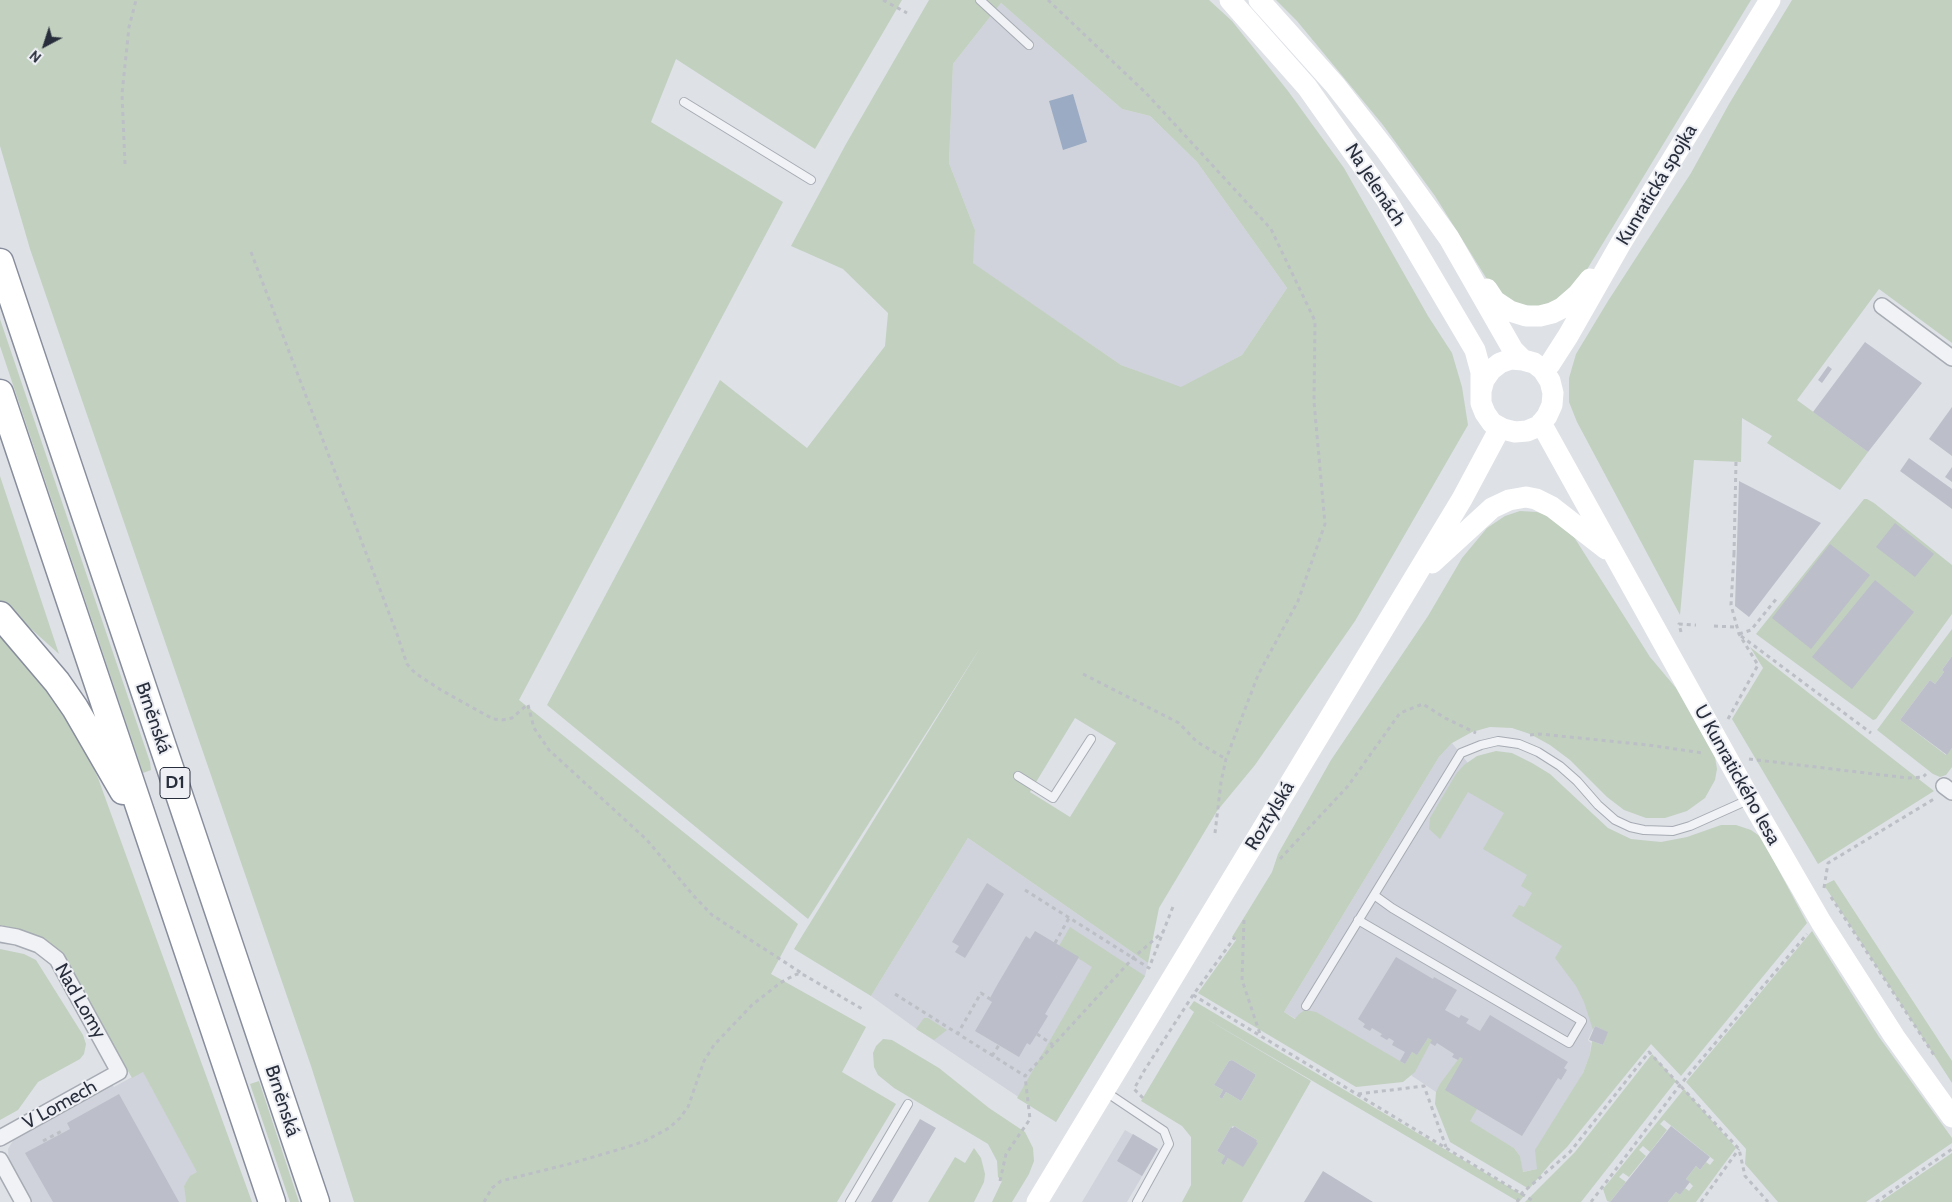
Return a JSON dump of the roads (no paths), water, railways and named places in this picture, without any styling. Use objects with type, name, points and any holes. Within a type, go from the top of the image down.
[{"type":"highway","name":"Brněnská","points":[[0,262],[316,1202]]},
{"type":"highway","name":"D1","points":[[0,393],[272,1202]]},
{"type":"highway","points":[[0,615],[62,688],[150,836]]},
{"type":"main road","name":"Na Jelenách","points":[[1230,0],[1307,87],[1386,199],[1475,350],[1480,363],[1481,403],[1485,414],[1492,423],[1500,428]]},
{"type":"main road","name":"Na Jelenách","points":[[1259,0],[1340,92],[1391,157],[1449,238],[1513,350],[1523,360],[1534,363],[1543,370]]},
{"type":"main road","name":"Kunratická spojka","points":[[1543,370],[1550,364],[1568,336],[1621,243],[1770,0]]},
{"type":"main road","points":[[1449,238],[1495,301],[1510,311],[1532,316],[1552,313],[1562,308],[1576,295],[1621,243]]},
{"type":"main road","points":[[1481,391],[1484,380],[1491,370],[1500,363],[1511,360],[1523,360]]},
{"type":"main road","points":[[1500,428],[1515,432],[1528,431],[1548,416],[1554,393],[1550,381],[1543,370]]},
{"type":"main road","name":"U Kunratického lesa","points":[[1541,423],[1726,757],[1826,930],[1894,1036],[1952,1117]]},
{"type":"main road","name":"Roztylská","points":[[1037,1202],[1462,499],[1500,428]]},
{"type":"main road","points":[[1412,582],[1492,508],[1518,498],[1536,498],[1544,502],[1560,512],[1615,556]]},
{"type":"street","points":[[1882,306],[1952,358]]},
{"type":"street","name":"Nad Lomy","points":[[0,934],[17,937],[39,945],[57,959],[119,1072]]},
{"type":"street","name":"V Lomech","points":[[0,1138],[119,1072]]},
{"type":"street","points":[[0,1160],[23,1202]]},
{"type":"lane","points":[[980,0],[1029,45]]},
{"type":"lane","points":[[684,102],[811,180]]},
{"type":"lane","points":[[1018,776],[1053,798],[1091,739]]},
{"type":"lane","points":[[1306,1006],[1461,753],[1498,741],[1519,744],[1538,752],[1560,766],[1577,781],[1598,806],[1615,820],[1630,827],[1644,830],[1673,831],[1690,826],[1750,799]]},
{"type":"lane","points":[[1358,920],[1569,1043],[1582,1021],[1408,918],[1374,895]]},
{"type":"lane","points":[[1104,1091],[1164,1131],[1169,1144],[1137,1202]]},
{"type":"lane","points":[[850,1202],[908,1104]]},
{"type":"water","points":[[1073,94],[1087,142],[1063,150],[1049,101]]}]
